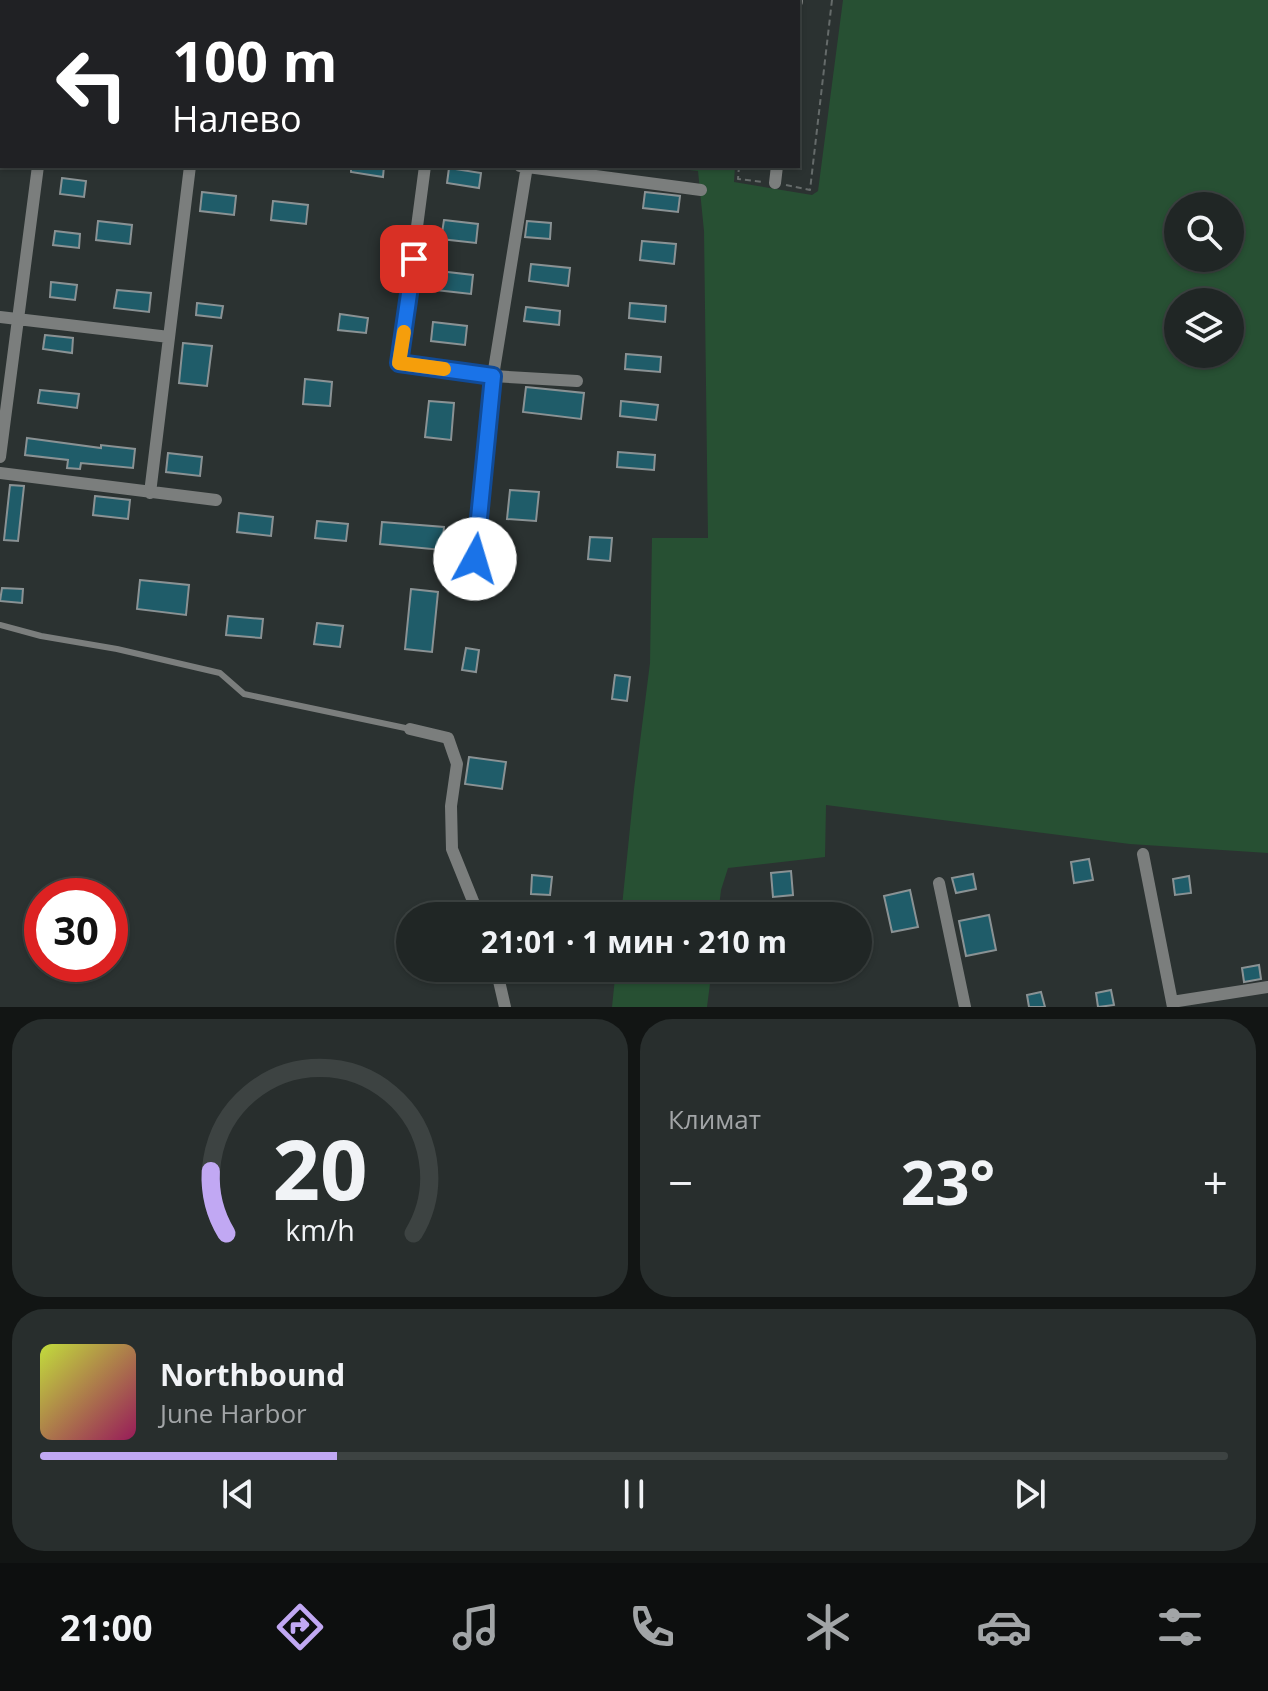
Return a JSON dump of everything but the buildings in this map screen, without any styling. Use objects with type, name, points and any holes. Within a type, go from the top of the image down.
[{"type":"street","points":[[0,457],[38,168]]},
{"type":"street","points":[[150,493],[190,168]]},
{"type":"street","points":[[425,168],[399,363],[493,376],[577,381]]},
{"type":"street","points":[[475,559],[493,376],[526,168]]},
{"type":"street","points":[[541,168],[701,190]]},
{"type":"street","points":[[775,183],[777,168]]},
{"type":"street","points":[[0,317],[169,337]]},
{"type":"street","points":[[0,473],[216,500]]},
{"type":"street","points":[[410,729],[448,738],[457,764],[451,806],[452,849],[473,902]]},
{"type":"street","points":[[1143,854],[1173,1005],[1268,987]]},
{"type":"street","points":[[939,883],[965,1007]]},
{"type":"street","points":[[499,982],[505,1007]]},
{"type":"lane","points":[[0,625],[220,673],[244,694],[410,729]]},
{"type":"path","points":[[739,168],[738,179],[810,190],[832,0]]},
{"type":"green space","points":[[843,0],[1268,0],[1268,853],[1130,844],[826,805],[825,857],[728,868],[720,902],[622,902],[650,663],[652,538],[708,538],[704,231],[698,171],[672,168],[735,168],[734,182],[812,195],[818,191]]},
{"type":"green space","points":[[615,982],[710,982],[707,1007],[612,1007]]},
{"type":"slow traffic","points":[[404,332],[399,363],[444,369]]},
{"type":"route","points":[[414,259],[399,363],[493,376],[475,559]]}]
